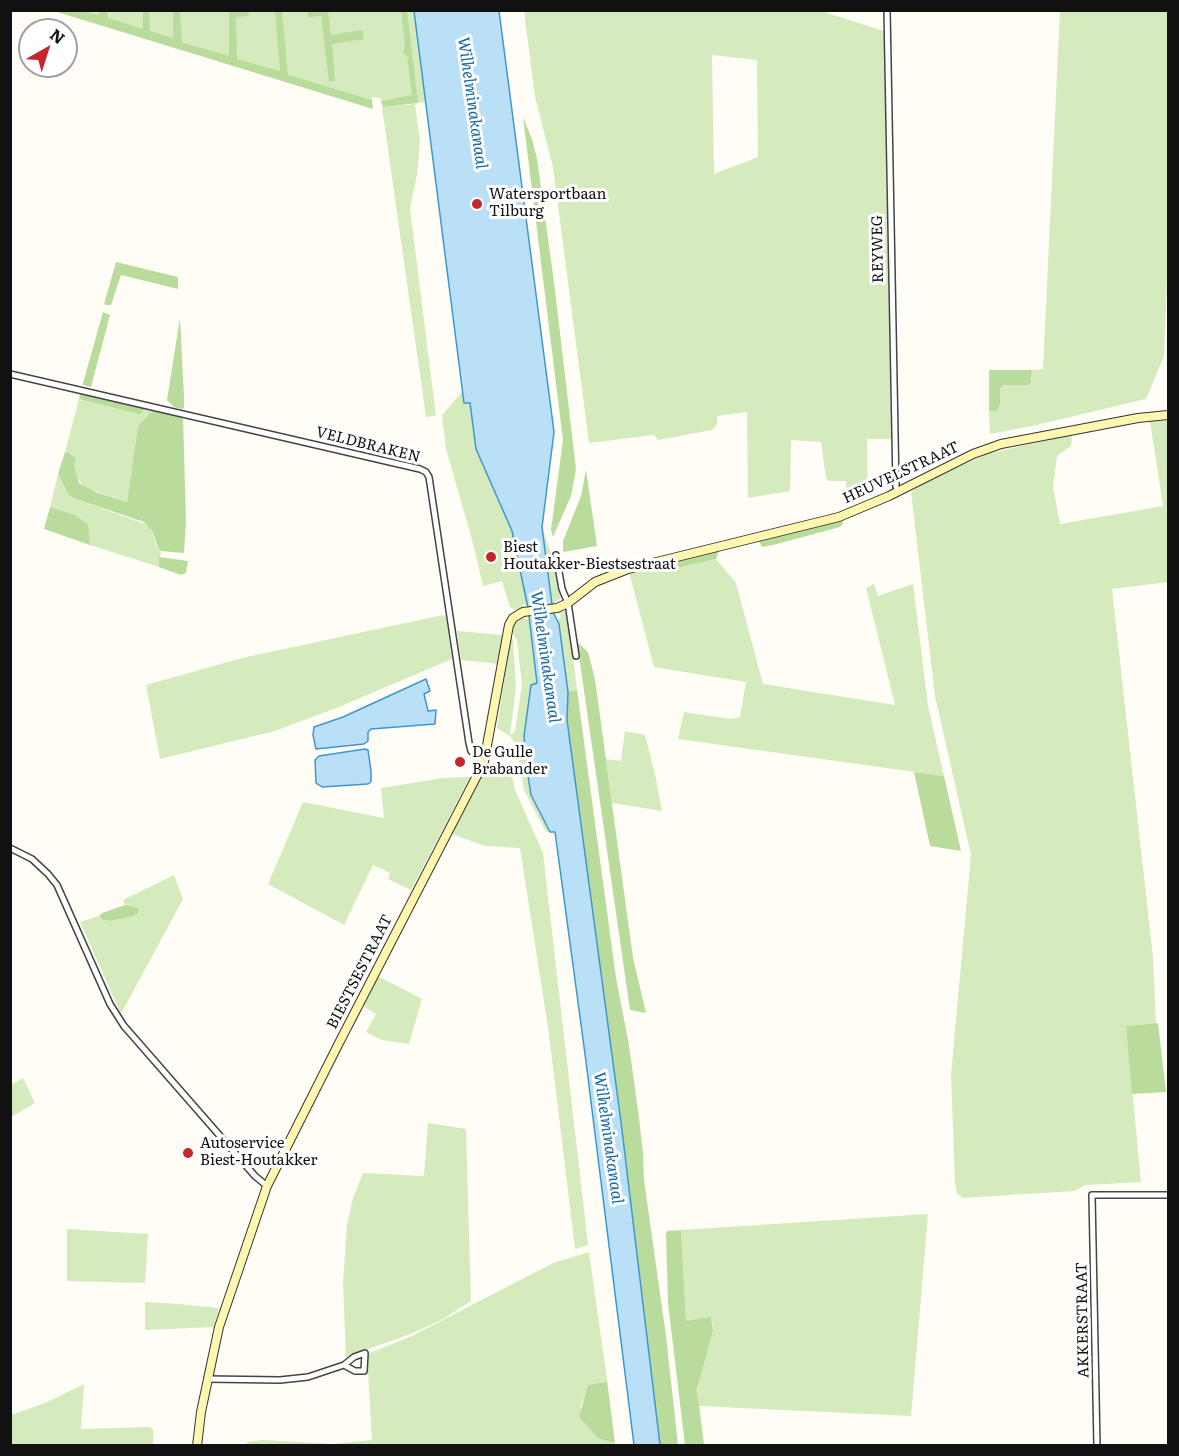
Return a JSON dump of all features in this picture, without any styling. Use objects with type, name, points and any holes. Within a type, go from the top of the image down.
[{"type":"street","name":"REYWEG","points":[[886,10],[896,487]]},
{"type":"street","name":"VELDBRAKEN","points":[[10,374],[426,472],[429,477],[469,743],[471,751],[484,762]]},
{"type":"street","name":"HEUVELSTRAAT","points":[[613,573],[838,517],[889,496],[973,454],[1001,444],[1138,418],[1168,415]]},
{"type":"street","points":[[556,555],[562,590],[568,603],[576,656]]},
{"type":"street","name":"BIESTSESTRAAT","points":[[197,1446],[207,1379],[219,1327],[267,1186],[484,762],[509,625],[513,618],[523,612],[557,608],[568,603],[595,582],[613,573]]},
{"type":"street","points":[[10,848],[32,859],[57,885],[110,1004],[124,1026],[255,1176],[267,1186]]},
{"type":"street","name":"AKKERSTRAAT","points":[[1097,1446],[1092,1195],[1168,1195]]},
{"type":"street","points":[[207,1379],[280,1380],[308,1377],[345,1365]]},
{"type":"green space","points":[[54,11],[82,11],[99,15],[100,11],[107,11],[108,18],[143,29],[143,11],[149,11],[150,31],[173,38],[173,11],[180,11],[182,42],[229,56],[229,11],[248,11],[249,16],[236,17],[237,59],[280,71],[275,11],[282,11],[288,75],[372,100],[373,109],[78,18]]},
{"type":"green space","points":[[82,11],[416,11],[427,102],[392,99],[381,101],[380,98],[372,97],[372,100],[339,94],[181,41]]},
{"type":"green space","points":[[307,11],[328,11],[331,35],[362,30],[364,39],[332,44],[335,81],[329,81],[321,16],[308,17]]},
{"type":"green space","points":[[401,11],[407,11],[418,103],[383,107],[381,101],[412,95],[407,56],[403,53],[405,46]]},
{"type":"green space","points":[[524,11],[821,11],[884,31],[891,439],[867,439],[868,496],[848,504],[846,481],[826,479],[821,442],[791,440],[790,491],[748,498],[747,412],[717,416],[717,425],[712,430],[658,440],[654,435],[589,443],[553,167],[535,97]],"holes":[[[712,55],[757,60],[758,157],[714,174]]]},
{"type":"green space","points":[[1060,11],[1168,11],[1168,255],[1164,356],[1146,399],[990,434],[989,411],[997,411],[1000,405],[1000,389],[1005,385],[1029,385],[1032,380],[1032,370],[1043,369]]},
{"type":"green space","points":[[415,104],[420,141],[417,175],[410,208],[436,416],[426,417],[382,107]]},
{"type":"green space","points":[[523,117],[537,159],[576,469],[571,496],[553,537],[551,530],[563,440]]},
{"type":"green space","points":[[116,262],[178,277],[178,289],[121,275],[111,305],[106,305],[104,304]]},
{"type":"green space","points":[[103,312],[110,315],[91,387],[83,383]]},
{"type":"green space","points":[[180,318],[184,397],[184,408],[182,409],[174,407],[167,400]]},
{"type":"green space","points":[[989,370],[1032,370],[1031,383],[1029,385],[1004,385],[1000,389],[1000,405],[997,411],[989,411]]},
{"type":"green space","points":[[467,386],[476,449],[512,531],[527,604],[522,605],[522,609],[515,610],[510,607],[502,581],[483,586],[446,449],[442,415]]},
{"type":"green space","points":[[81,392],[145,408],[141,414],[138,414],[79,399]]},
{"type":"green space","points":[[79,399],[138,414],[141,414],[145,408],[153,410],[138,426],[127,502],[85,487],[77,478],[75,459],[65,452]]},
{"type":"green space","points":[[153,410],[183,418],[186,520],[184,553],[161,551],[153,532],[144,522],[73,498],[68,494],[58,474],[65,452],[69,453],[76,459],[74,465],[79,483],[96,492],[127,502],[138,426]]},
{"type":"green space","points":[[1168,420],[1168,582],[1112,589],[1153,957],[1156,1023],[1126,1026],[1141,1182],[1086,1185],[1074,1191],[963,1198],[957,1194],[955,1182],[951,1075],[971,855],[935,696],[911,492],[923,483],[990,453],[1072,435],[1071,446],[1057,456],[1053,486],[1060,524],[1163,506],[1150,421]]},
{"type":"green space","points":[[586,470],[597,546],[563,552],[563,541],[581,496]]},
{"type":"green space","points":[[58,474],[68,494],[73,498],[148,525],[153,533],[156,546],[161,551],[159,567],[90,545],[87,525],[75,515],[50,507]]},
{"type":"green space","points":[[50,507],[75,515],[88,525],[90,545],[44,529]]},
{"type":"green space","points":[[842,520],[843,524],[840,527],[773,545],[762,547],[759,541]]},
{"type":"green space","points":[[542,527],[561,591],[561,598],[552,604]]},
{"type":"green space","points":[[719,551],[716,559],[664,571],[663,564]]},
{"type":"green space","points":[[159,557],[188,561],[186,573],[181,575],[159,567]]},
{"type":"green space","points":[[716,559],[736,583],[763,684],[895,705],[866,588],[874,584],[878,596],[913,584],[928,706],[944,776],[678,739],[684,712],[731,719],[740,717],[746,682],[654,667],[629,572],[663,564],[664,571]]},
{"type":"green space","points":[[557,610],[564,611],[568,616],[577,690],[568,692],[557,620],[561,617]]},
{"type":"green space","points":[[443,615],[446,617],[452,659],[339,707],[275,731],[160,759],[146,685],[242,658]]},
{"type":"green space","points":[[524,615],[525,619],[529,619],[537,684],[531,685],[524,736],[527,769],[531,795],[550,832],[546,832],[524,790],[516,745],[510,736],[497,728],[511,636],[516,687],[510,735],[515,732],[522,684],[517,641],[511,629],[512,623]]},
{"type":"green space","points":[[457,631],[503,635],[499,664],[461,660]]},
{"type":"green space","points":[[577,642],[588,652],[595,679],[633,958],[646,1013],[630,1010]]},
{"type":"green space","points":[[577,690],[616,978],[629,1045],[639,1118],[644,1180],[666,1336],[678,1445],[660,1445],[621,1122],[567,720],[568,692]]},
{"type":"green space","points":[[625,731],[645,735],[662,811],[612,803],[606,759],[621,761]]},
{"type":"green space","points":[[484,771],[512,775],[515,790],[543,853],[588,1245],[575,1249],[549,1034],[520,848],[485,846],[452,834]]},
{"type":"green space","points":[[914,772],[944,776],[961,851],[930,846]]},
{"type":"green space","points":[[470,777],[411,890],[388,879],[390,873],[373,865],[344,925],[268,884],[303,802],[384,818],[381,788],[443,778]]},
{"type":"green space","points":[[174,875],[183,899],[121,1014],[80,922],[99,916],[103,920],[110,921],[130,917],[136,907],[125,905],[123,900]]},
{"type":"green space","points":[[125,905],[136,907],[139,910],[138,913],[110,921],[103,920],[99,916],[102,913]]},
{"type":"green space","points":[[378,976],[422,999],[409,1044],[382,1040],[366,1032],[376,1014],[363,1006]]},
{"type":"green space","points":[[1158,1023],[1166,1092],[1132,1094],[1126,1026]]},
{"type":"green space","points":[[23,1078],[35,1103],[11,1117],[11,1085]]},
{"type":"green space","points":[[428,1123],[466,1129],[471,1301],[443,1319],[413,1333],[346,1357],[343,1283],[347,1224],[353,1198],[363,1173],[424,1176]]},
{"type":"green space","points":[[928,1214],[911,1416],[699,1406],[697,1381],[713,1331],[712,1319],[686,1321],[681,1230]]},
{"type":"green space","points":[[67,1229],[148,1234],[145,1283],[67,1281]]},
{"type":"green space","points":[[681,1230],[686,1321],[711,1317],[713,1331],[697,1388],[704,1445],[685,1445],[668,1303],[666,1234],[667,1231]]},
{"type":"green space","points":[[589,1252],[607,1380],[589,1385],[580,1408],[599,1439],[616,1445],[247,1446],[247,1442],[262,1440],[334,1444],[372,1440],[367,1354],[412,1336],[553,1263]]},
{"type":"green space","points":[[145,1302],[219,1308],[214,1327],[145,1330]]},
{"type":"green space","points":[[607,1380],[615,1443],[599,1439],[579,1417],[588,1385]]},
{"type":"green space","points":[[84,1384],[81,1429],[149,1427],[153,1429],[153,1444],[150,1446],[11,1445],[11,1415],[45,1403]]},
{"type":"water","name":"Wilhelminakanaal","points":[[414,11],[499,11],[554,432],[542,527],[553,612],[559,624],[568,692],[567,720],[621,1122],[660,1445],[634,1445],[555,832],[550,832],[531,795],[527,769],[524,736],[531,685],[537,683],[528,608],[512,531],[476,449],[470,403],[464,403]]},
{"type":"water","points":[[426,679],[430,691],[424,694],[428,711],[436,710],[435,724],[371,729],[368,732],[368,741],[364,744],[316,749],[314,727],[343,717]]},
{"type":"water","points":[[368,750],[371,782],[322,787],[316,783],[315,760],[319,756]]},
{"type":"place","name":"Watersportbaan Tilburg","points":[[477,204]]},
{"type":"place","name":"Biest Houtakker-Biestsestraat","points":[[491,557]]},
{"type":"place","name":"De Gulle Brabander","points":[[460,762]]},
{"type":"place","name":"Autoservice Biest-Houtakker","points":[[188,1153]]}]
